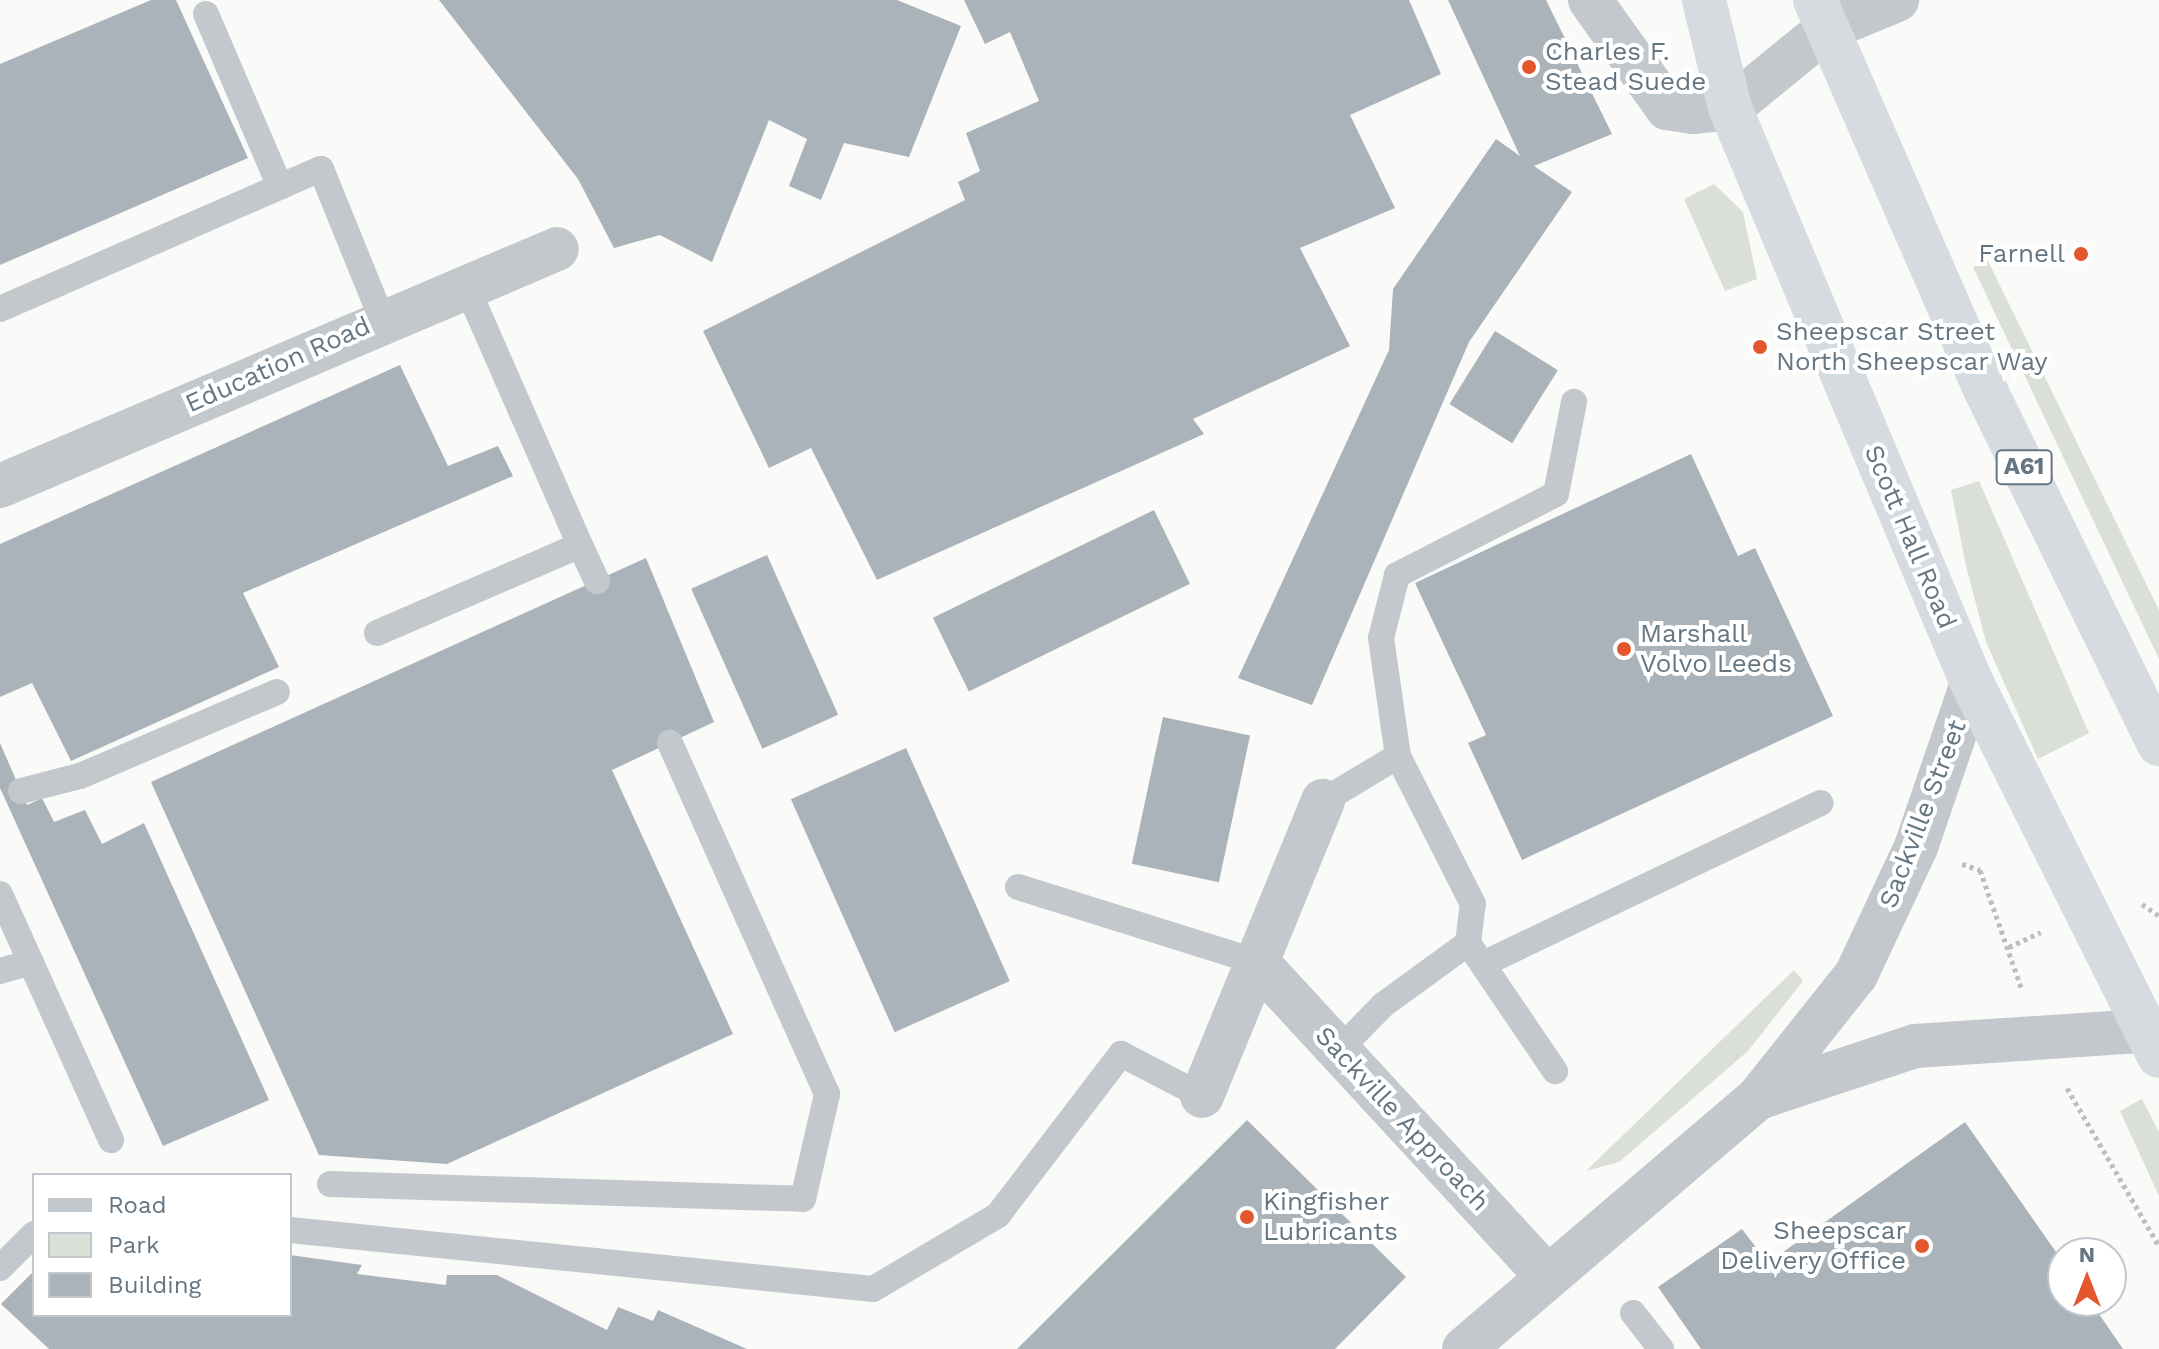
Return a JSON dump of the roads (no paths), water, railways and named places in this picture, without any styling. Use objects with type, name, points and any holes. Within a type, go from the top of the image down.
[{"type":"highway","name":"Scott Hall Road","points":[[1704,0],[1730,108],[1972,683],[2154,1037]]},
{"type":"highway","name":"A61","points":[[1821,14],[1983,385],[2159,744]]},
{"type":"street","points":[[1590,0],[1667,108],[1730,108],[1821,14],[1897,0]]},
{"type":"street","name":"Education Road","points":[[0,486],[382,319],[557,249]]},
{"type":"street","name":"Sackville Street","points":[[1464,1349],[1546,1275],[1758,1098],[1856,975],[1916,847],[1972,683]]},
{"type":"street","points":[[1202,1096],[1323,801]]},
{"type":"street","name":"Sackville Approach","points":[[1257,962],[1546,1275]]},
{"type":"street","name":"Sackville Street","points":[[1758,1098],[1915,1046],[2030,1034],[2154,1037]]},
{"type":"lane","points":[[206,14],[280,187]]},
{"type":"lane","points":[[0,309],[321,169],[382,319]]},
{"type":"lane","points":[[467,287],[597,581]]},
{"type":"lane","points":[[1555,1071],[1476,953],[1473,904],[1398,756],[1381,638],[1397,575],[1556,494],[1574,402]]},
{"type":"lane","points":[[377,633],[580,545]]},
{"type":"lane","points":[[9,797],[80,776],[277,692]]},
{"type":"lane","points":[[330,1184],[803,1199],[827,1094],[670,743]]},
{"type":"lane","points":[[1323,801],[1398,756]]},
{"type":"lane","points":[[1339,1050],[1383,1005],[1476,953],[1821,803]]},
{"type":"lane","points":[[1018,887],[1257,962]]},
{"type":"lane","points":[[0,894],[111,1140]]},
{"type":"lane","points":[[0,971],[31,962]]},
{"type":"lane","points":[[292,1230],[873,1289],[998,1215],[1121,1054],[1202,1096]]},
{"type":"lane","points":[[0,1268],[32,1236]]},
{"type":"lane","points":[[1633,1313],[1661,1349]]},
{"type":"place","name":"Charles F. Stead Suede","points":[[1529,67]]},
{"type":"place","name":"Farnell","points":[[2081,254]]},
{"type":"place","name":"Sheepscar Street North Sheepscar Way","points":[[1760,347]]},
{"type":"place","name":"Marshall Volvo Leeds","points":[[1624,649]]},
{"type":"place","name":"Kingfisher Lubricants","points":[[1247,1217]]},
{"type":"place","name":"Sheepscar Delivery Office","points":[[1922,1246]]}]
